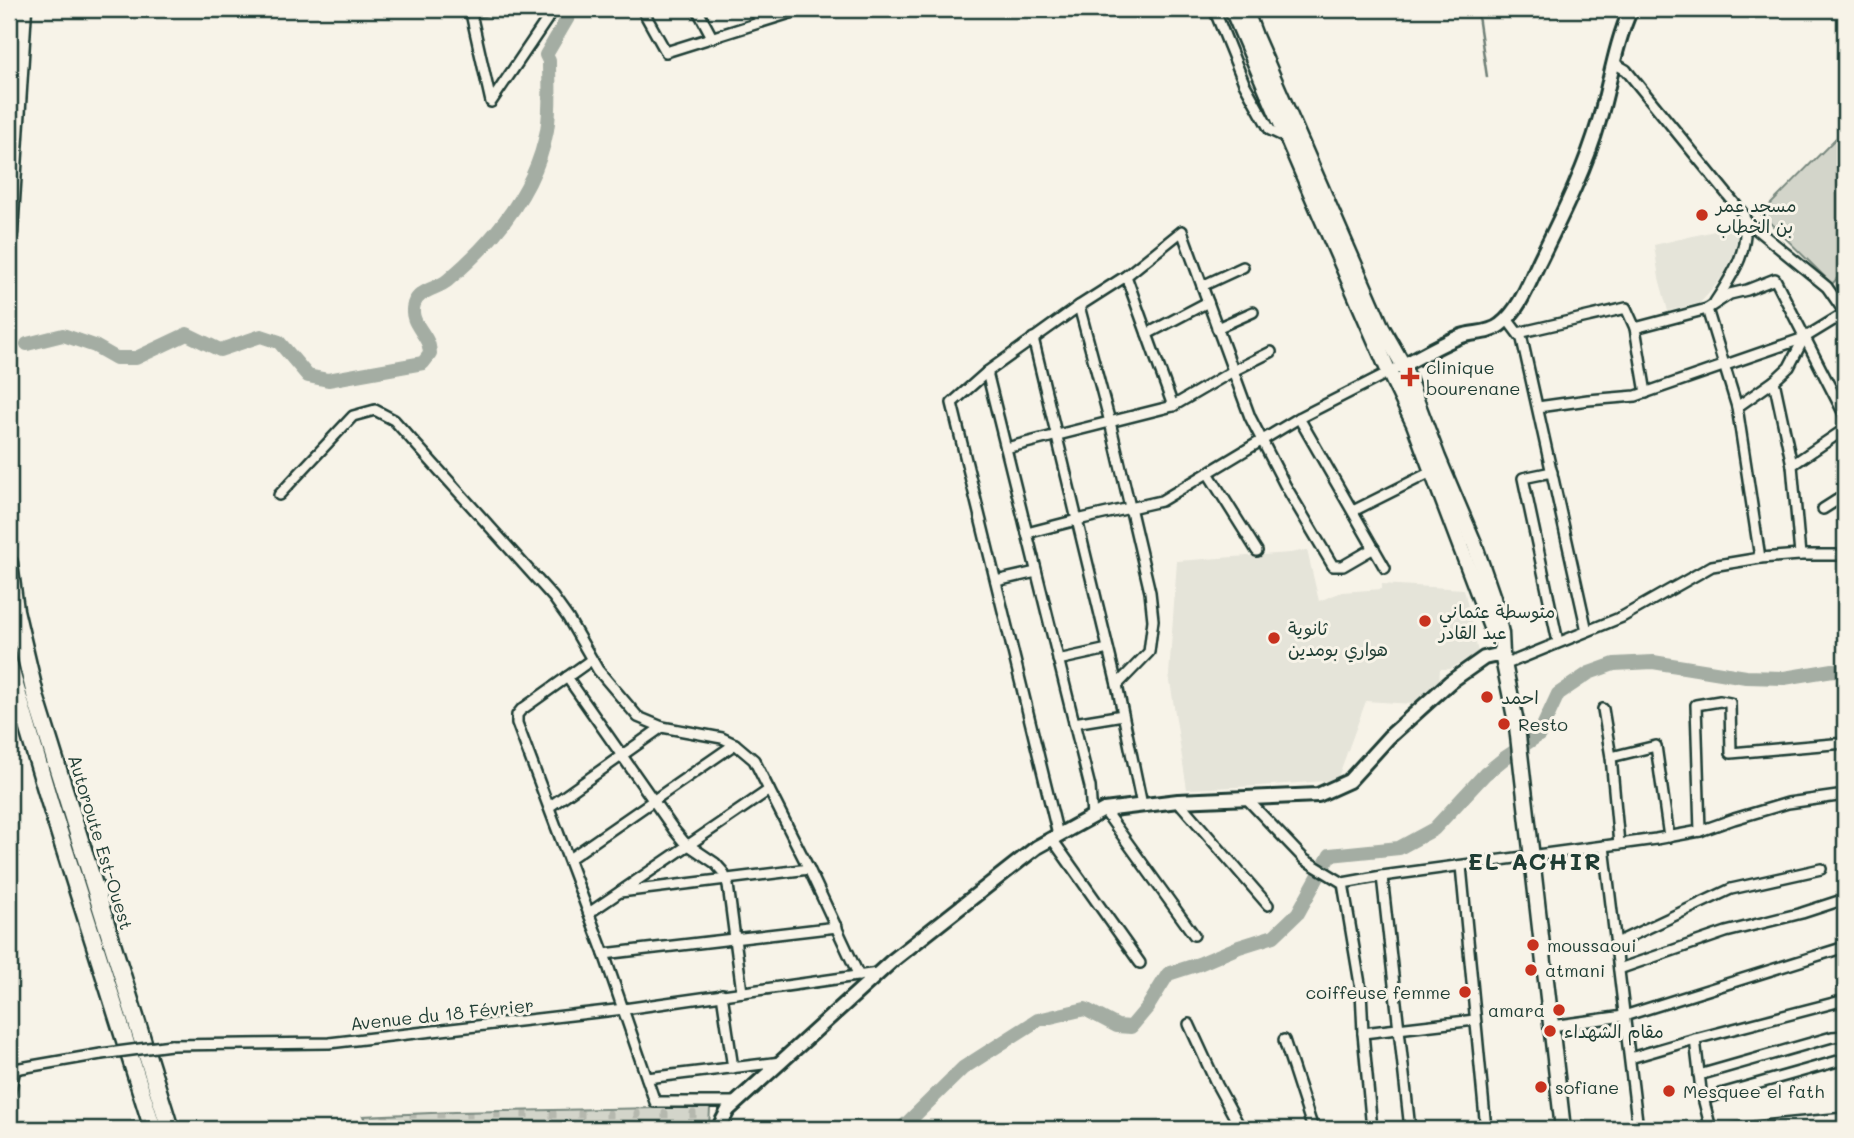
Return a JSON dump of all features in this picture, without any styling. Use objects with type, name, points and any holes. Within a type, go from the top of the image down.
[{"type":"highway","points":[[9,233],[23,9]]},
{"type":"highway","name":"Autoroute Est-Ouest","points":[[9,563],[15,610],[36,699],[170,1129]]},
{"type":"highway","name":"Autoroute Est-Ouest","points":[[9,665],[153,1129]]},
{"type":"main road","points":[[1232,9],[1414,424],[1503,659]]},
{"type":"main road","points":[[1245,9],[1382,328],[1403,365],[1493,598],[1517,727],[1563,1129]]},
{"type":"street","points":[[489,9],[470,11],[491,102],[554,9]]},
{"type":"street","points":[[642,9],[666,52],[802,9]]},
{"type":"street","points":[[697,9],[712,37]]},
{"type":"street","points":[[754,9],[761,22]]},
{"type":"street","points":[[1214,9],[1244,83],[1270,130],[1287,139]]},
{"type":"street","points":[[1027,533],[1161,501],[1299,418],[1463,336],[1498,327],[1528,285],[1582,171],[1631,9]]},
{"type":"street","points":[[1614,63],[1626,70],[1744,215],[1747,230],[1743,252],[1734,273],[1710,306],[1737,407],[1760,558]]},
{"type":"street","points":[[1538,407],[1646,393],[1804,338],[1845,313],[1827,287],[1745,220]]},
{"type":"street","points":[[1140,963],[1055,837],[952,403],[1032,338],[1126,276],[1182,231],[1251,417],[1285,485],[1333,566],[1343,566],[1374,548]]},
{"type":"street","points":[[1202,286],[1243,267]]},
{"type":"street","points":[[1126,276],[1173,406]]},
{"type":"street","points":[[1635,328],[1710,306],[1730,295],[1775,279],[1845,416]]},
{"type":"street","points":[[1147,334],[1208,302]]},
{"type":"street","points":[[1079,306],[1131,508],[1150,592],[1153,620],[1149,652],[1117,685]]},
{"type":"street","points":[[1518,333],[1626,308],[1635,328],[1646,393]]},
{"type":"street","points":[[1217,328],[1253,312]]},
{"type":"street","points":[[1507,318],[1522,338],[1587,631]]},
{"type":"street","points":[[1032,338],[1117,685],[1142,805]]},
{"type":"street","points":[[1737,407],[1789,367],[1804,338]]},
{"type":"street","points":[[1006,448],[1173,406],[1271,352]]},
{"type":"street","points":[[987,372],[1090,787],[1092,817]]},
{"type":"street","points":[[1774,381],[1792,465],[1800,555]]},
{"type":"street","points":[[279,495],[353,416],[375,410],[394,419],[553,597],[591,660],[638,716],[662,727],[722,738],[735,744],[754,761],[859,976]]},
{"type":"street","points":[[1299,418],[1385,568]]},
{"type":"street","points":[[1792,465],[1845,429]]},
{"type":"street","points":[[1353,511],[1433,471]]},
{"type":"street","points":[[1552,472],[1523,478],[1558,642]]},
{"type":"street","points":[[1208,473],[1257,551]]},
{"type":"street","points":[[1823,509],[1845,495]]},
{"type":"street","points":[[718,1129],[728,1110],[878,973],[1037,847],[1104,810],[1178,801],[1318,795],[1349,781],[1389,737],[1450,682],[1484,659],[1503,659],[1558,642],[1622,617],[1712,566],[1760,558],[1845,555]]},
{"type":"street","points":[[996,581],[1036,572]]},
{"type":"street","points":[[1058,660],[1108,649]]},
{"type":"street","points":[[591,660],[519,712],[516,718],[624,1009],[655,1102],[737,1102]]},
{"type":"street","points":[[567,677],[679,837],[723,872],[727,880],[742,992]]},
{"type":"street","points":[[1700,831],[1696,705],[1720,701],[1730,703],[1731,753],[1845,743]]},
{"type":"street","points":[[1603,709],[1611,757],[1619,844]]},
{"type":"street","points":[[1074,723],[1123,715]]},
{"type":"street","points":[[549,807],[662,727]]},
{"type":"street","points":[[569,859],[735,744]]},
{"type":"street","points":[[1611,757],[1656,746],[1669,837]]},
{"type":"street","points":[[589,913],[769,790]]},
{"type":"street","points":[[1246,798],[1305,860],[1343,883],[1669,837],[1700,831],[1788,803],[1845,795]]},
{"type":"street","points":[[1178,801],[1268,905]]},
{"type":"street","points":[[1104,810],[1195,935]]},
{"type":"street","points":[[1604,846],[1638,1129]]},
{"type":"street","points":[[1461,866],[1486,1129]]},
{"type":"street","points":[[619,893],[809,869]]},
{"type":"street","points":[[1616,943],[1731,889],[1821,869]]},
{"type":"street","points":[[1382,876],[1410,1129]]},
{"type":"street","points":[[1343,883],[1361,990],[1372,1129]]},
{"type":"street","points":[[1619,969],[1726,933],[1845,899]]},
{"type":"street","points":[[604,954],[837,927]]},
{"type":"street","points":[[1551,1026],[1625,1016],[1845,947]]},
{"type":"street","name":"Avenue du 18 Février","points":[[12,1069],[171,1045],[329,1043],[624,1009],[878,973]]},
{"type":"street","points":[[722,994],[733,1068]]},
{"type":"street","points":[[1630,1058],[1845,1000]]},
{"type":"street","points":[[1363,1033],[1475,1020]]},
{"type":"street","points":[[1189,1024],[1241,1129]]},
{"type":"street","points":[[1699,1075],[1832,1037],[1845,1036]]},
{"type":"street","points":[[1695,1039],[1703,1099],[1711,1129]]},
{"type":"street","points":[[1284,1040],[1314,1129]]},
{"type":"street","points":[[1703,1099],[1845,1059]]},
{"type":"street","points":[[647,1078],[781,1062]]},
{"type":"street","points":[[9,1097],[12,1069]]},
{"type":"street","points":[[1733,1129],[1845,1118]]},
{"type":"shaded area","points":[[1736,226],[1737,240],[1733,255],[1724,274],[1711,291],[1700,303],[1668,311],[1654,245]]},
{"type":"shaded area","name":"ثانوية هواري بومدين","points":[[1307,550],[1319,601],[1342,592],[1382,589],[1382,584],[1464,589],[1478,652],[1450,669],[1440,669],[1439,684],[1412,704],[1366,701],[1337,780],[1187,789],[1169,675],[1177,561]]},
{"type":"green space","points":[[1845,129],[1845,270],[1832,284],[1761,214]]},
{"type":"green space","points":[[710,1107],[709,1129],[369,1129],[363,1116],[454,1112]]},
{"type":"waterway","points":[[27,344],[63,335],[95,346],[116,358],[136,358],[187,334],[220,350],[261,336],[279,342],[308,376],[328,380],[423,363],[430,350],[413,315],[416,299],[424,292],[444,283],[465,265],[497,231],[523,194],[533,174],[547,130],[549,61],[546,55],[573,9]]},
{"type":"waterway","points":[[1477,9],[1487,77]]},
{"type":"waterway","points":[[901,1129],[963,1068],[1038,1020],[1085,1009],[1117,1026],[1131,1027],[1147,1008],[1168,974],[1274,936],[1298,913],[1330,855],[1399,848],[1434,829],[1485,774],[1539,735],[1558,694],[1589,673],[1614,664],[1653,662],[1746,677],[1784,678],[1833,670],[1845,671]]},
{"type":"place","name":"مسجد عمر بن الخطاب","points":[[1702,215]]},
{"type":"place","name":"clinique bourenane","points":[[1410,377]]},
{"type":"place","name":"متوسطة عثماني عبد القادر","points":[[1425,621]]},
{"type":"place","name":"ثانوية هواري بومدين","points":[[1274,638]]},
{"type":"place","name":"احمد","points":[[1487,697]]},
{"type":"place","name":"Resto","points":[[1504,724]]},
{"type":"place","name":"moussaoui","points":[[1533,945]]},
{"type":"place","name":"atmani","points":[[1531,970]]},
{"type":"place","name":"coiffeuse femme","points":[[1465,992]]},
{"type":"place","name":"amara","points":[[1559,1010]]},
{"type":"place","name":"مقام الشهداء","points":[[1550,1031]]},
{"type":"place","name":"sofiane","points":[[1541,1087]]},
{"type":"place","name":"Mesquee el fath","points":[[1669,1091]]},
{"type":"district","name":"EL ACHIR","points":[[1535,860]]}]
